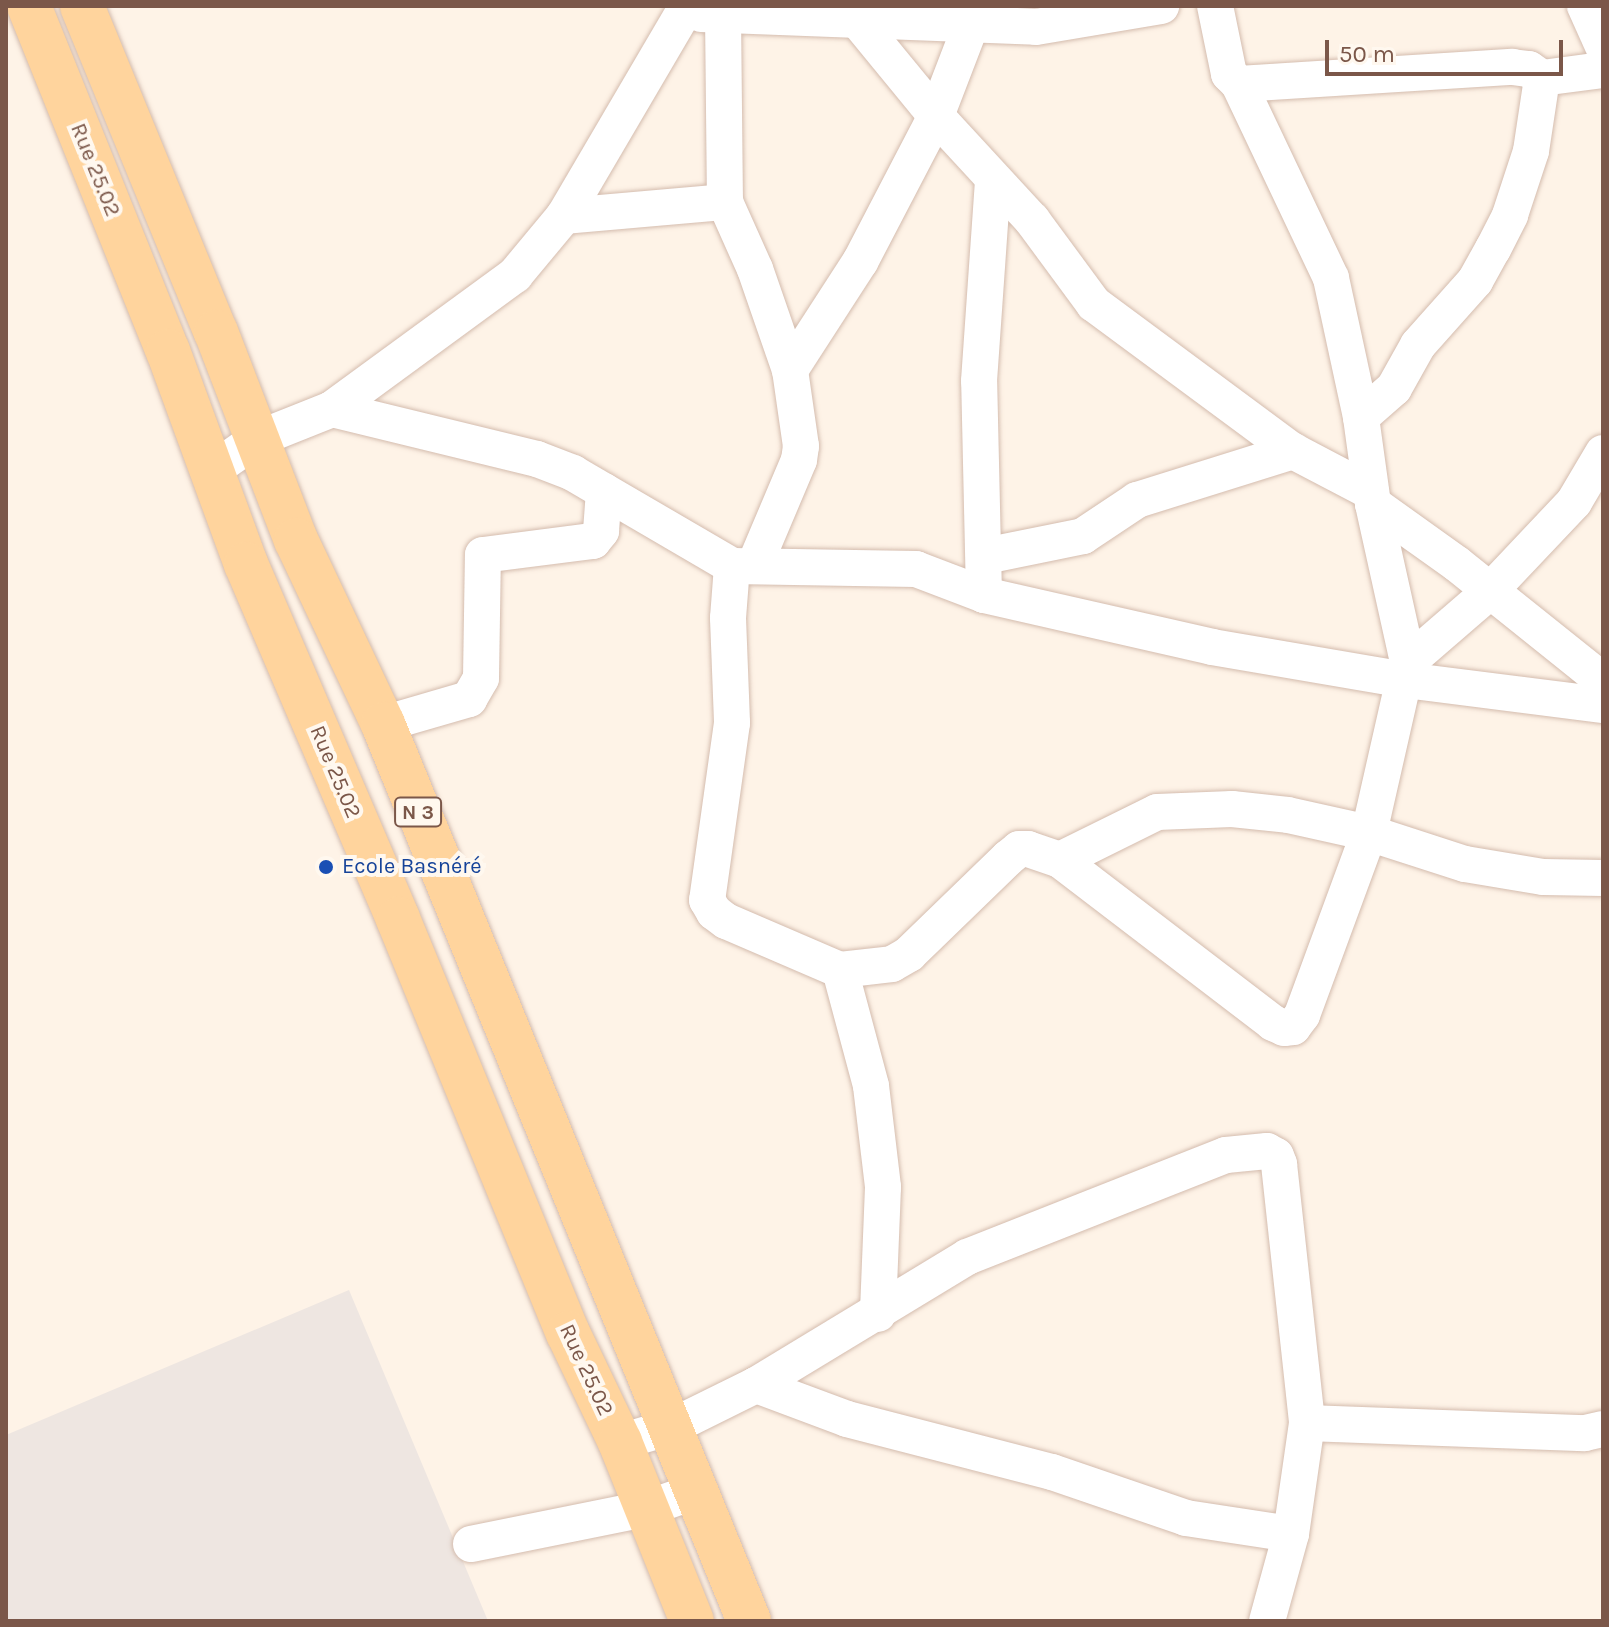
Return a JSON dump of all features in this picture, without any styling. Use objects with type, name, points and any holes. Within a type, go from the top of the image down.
[{"type":"main road","name":"Rue 25.02","points":[[29,6],[168,351],[210,472],[568,1333],[620,1442],[692,1621]]},
{"type":"main road","name":"N 3","points":[[82,6],[296,540],[383,724],[620,1312],[671,1427],[749,1621]]},
{"type":"street","points":[[723,14],[725,202],[755,269],[790,370],[801,446],[799,460],[744,565],[728,618],[732,723],[707,900],[726,921],[840,970],[892,964],[909,954],[1019,849],[1060,860],[1149,932],[1284,1028],[1293,1027],[1302,1015],[1369,833],[1407,671],[1372,498],[1361,417],[1331,278],[1239,84],[1229,74],[1215,6]]},
{"type":"street","points":[[1585,6],[1603,46]]},
{"type":"street","points":[[210,472],[257,439],[332,409],[515,275],[564,216],[685,10],[858,21],[1036,27],[1158,7]]},
{"type":"street","points":[[858,21],[936,116],[1051,243],[1082,293],[1094,304],[1293,451],[1372,498],[1603,681]]},
{"type":"street","points":[[790,370],[860,262],[936,116],[971,25]]},
{"type":"street","points":[[1239,84],[1512,67],[1529,69],[1542,78],[1603,70]]},
{"type":"street","points":[[1361,417],[1394,388],[1418,345],[1475,281],[1493,249],[1510,215],[1531,151],[1542,78]]},
{"type":"street","points":[[984,595],[979,381],[993,181]]},
{"type":"street","points":[[564,216],[725,202]]},
{"type":"street","points":[[332,409],[537,459],[573,473],[744,565],[916,569],[984,595],[1212,647],[1407,671],[1603,705]]},
{"type":"street","points":[[985,556],[1083,536],[1137,500],[1293,451]]},
{"type":"street","points":[[1407,671],[1489,592],[1574,502],[1603,453]]},
{"type":"street","points":[[383,724],[469,699],[481,678],[483,555],[593,541],[601,531],[604,491]]},
{"type":"street","points":[[1060,860],[1157,812],[1257,810],[1369,833],[1465,864],[1543,877],[1603,878]]},
{"type":"street","points":[[840,970],[871,1086],[883,1187],[878,1314]]},
{"type":"street","points":[[620,1442],[671,1427],[756,1385],[878,1314],[967,1257],[1226,1155],[1249,1150],[1267,1151],[1276,1156],[1279,1164],[1307,1423],[1291,1534],[1267,1621]]},
{"type":"street","points":[[756,1385],[847,1419],[1052,1472],[1186,1518],[1291,1534]]},
{"type":"street","points":[[1307,1423],[1585,1433],[1603,1429]]},
{"type":"street","points":[[471,1544],[645,1509],[696,1491]]},
{"type":"shaded area","points":[[349,1290],[488,1621],[6,1621],[6,1435]]},
{"type":"place","name":"Ecole Basnéré","points":[[326,867]]}]
